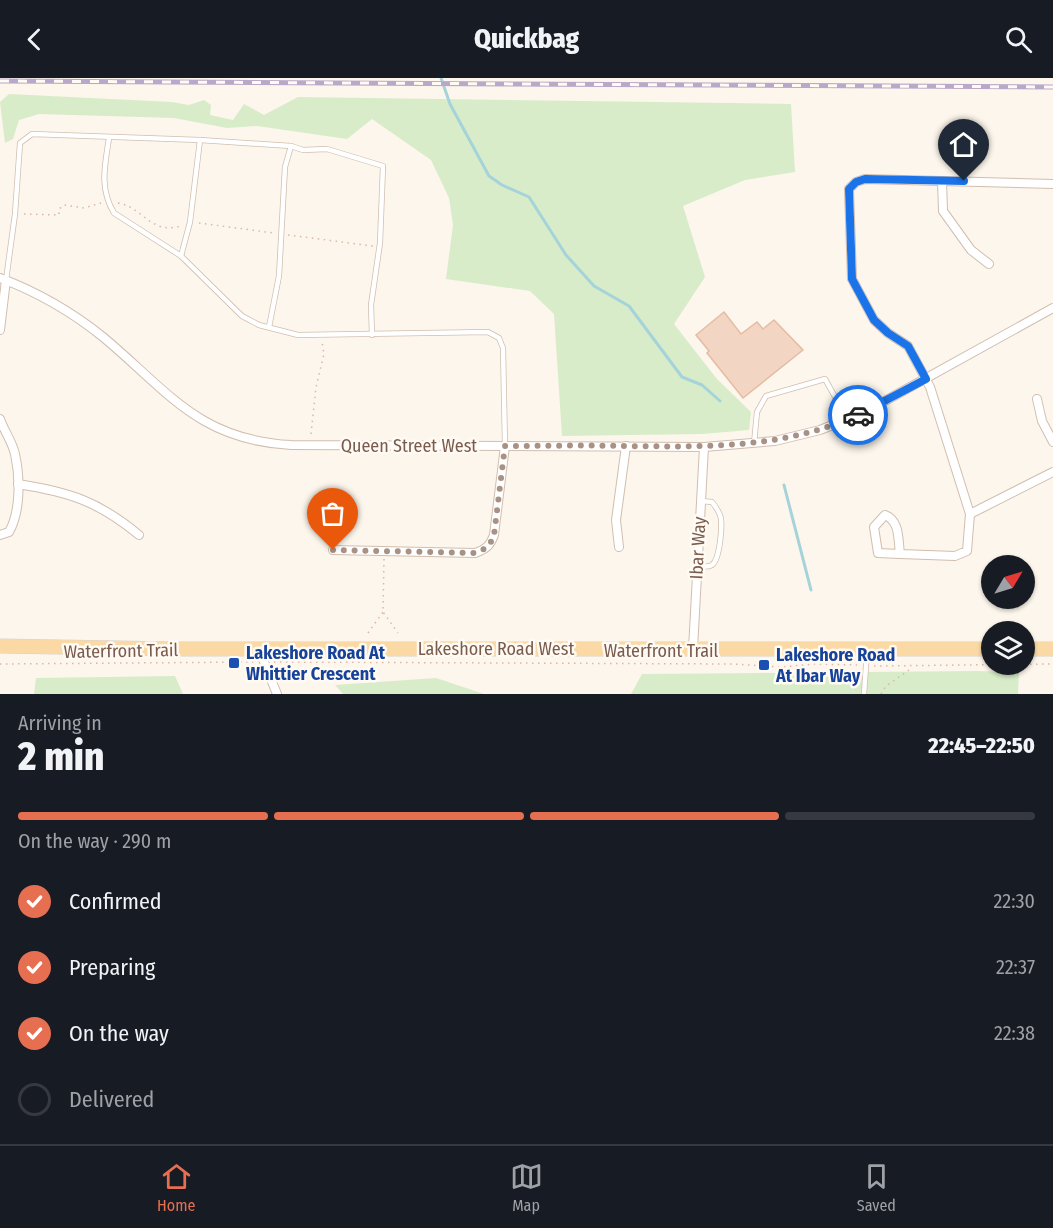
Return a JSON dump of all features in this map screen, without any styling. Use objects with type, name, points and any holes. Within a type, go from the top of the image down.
[{"type":"main road","name":"Lakeshore Road West","points":[[0,646],[176,649],[258,647],[981,649]]},
{"type":"main road","points":[[1035,649],[1053,649]]},
{"type":"street","points":[[900,554],[896,524],[892,518],[885,515],[874,527],[878,553],[900,554],[955,556],[967,551],[970,514],[926,379],[908,346],[888,333],[874,320],[852,279],[849,189],[856,182],[865,179],[1053,184]]},
{"type":"street","points":[[942,181],[943,211],[971,250],[989,264]]},
{"type":"street","points":[[0,330],[3,279]]},
{"type":"street","name":"Queen Street West","points":[[3,279],[46,299],[92,328],[176,402],[203,422],[251,441],[310,446],[704,447],[754,444],[796,437],[848,420],[1053,308]]},
{"type":"street","points":[[1036,399],[1042,421],[1053,442]]},
{"type":"street","points":[[0,419],[15,453],[18,484],[14,523],[9,532],[0,535]]},
{"type":"street","points":[[333,550],[475,553],[491,545],[505,446]]},
{"type":"street","points":[[619,547],[616,520],[626,446]]},
{"type":"street","name":"Ibar Way","points":[[693,649],[704,447]]},
{"type":"street","points":[[970,514],[1053,472]]},
{"type":"street","points":[[18,484],[78,496],[110,513],[139,536]]},
{"type":"street","points":[[258,647],[262,662],[277,694]]},
{"type":"lane","points":[[3,279],[15,214],[20,143],[32,134],[201,140],[291,146],[303,150],[327,149],[383,166],[380,243],[371,305],[372,335]]},
{"type":"lane","points":[[109,138],[103,184],[114,213],[181,256],[242,316],[258,325],[298,335],[488,333],[499,339],[504,348],[505,446]]},
{"type":"lane","points":[[181,256],[190,222],[201,140]]},
{"type":"lane","points":[[269,327],[279,276],[285,167],[291,146]]},
{"type":"lane","points":[[754,444],[757,412],[766,396],[825,379],[848,420]]},
{"type":"lane","points":[[697,566],[708,567],[718,558],[721,518],[718,508],[712,502],[700,501]]},
{"type":"lane","points":[[864,694],[867,650]]},
{"type":"path","points":[[310,446],[316,387],[324,354],[320,335]]},
{"type":"path","points":[[368,633],[383,612],[384,552]]},
{"type":"path","points":[[383,612],[398,633]]},
{"type":"path","name":"Waterfront Trail","points":[[0,664],[243,662]]},
{"type":"path","name":"Waterfront Trail","points":[[285,662],[732,663],[782,667],[815,664],[857,665]]},
{"type":"path","points":[[876,666],[1053,664]]},
{"type":"path","points":[[881,694],[886,686],[913,667]]},
{"type":"green space","points":[[9,94],[172,102],[189,105],[204,100],[211,105],[210,115],[233,120],[244,104],[264,115],[298,97],[791,104],[795,172],[745,180],[683,206],[705,277],[674,324],[717,379],[751,412],[749,430],[702,434],[562,436],[554,314],[530,291],[446,279],[453,225],[449,198],[431,160],[372,119],[347,139],[257,126],[227,128],[174,118],[39,114],[19,120],[13,139],[5,143],[0,102]]},
{"type":"green space","points":[[976,671],[981,671],[981,675],[1019,675],[1018,694],[631,694],[642,674]]},
{"type":"green space","points":[[175,676],[183,694],[34,694],[36,678]]},
{"type":"green space","points":[[436,678],[484,694],[343,694],[335,685]]},
{"type":"building","points":[[724,312],[741,334],[757,322],[763,329],[774,320],[803,350],[743,398],[707,353],[709,351],[696,335]]},
{"type":"waterway","points":[[441,78],[450,104],[489,176],[502,185],[529,197],[566,255],[594,286],[629,306],[682,377],[702,385],[720,401]]},
{"type":"waterway","points":[[784,485],[811,590]]},
{"type":"railway","points":[[0,81],[1053,87]]},
{"type":"way so far","points":[[333,550],[475,553],[484,550],[491,545],[494,535],[505,446],[704,447],[754,444],[796,437],[834,426],[858,415]]},
{"type":"place","name":"Lakeshore Road At Whittier Crescent","points":[[234,663]]},
{"type":"place","name":"Lakeshore Road At Ibar Way","points":[[764,665]]},
{"type":"route","points":[[858,415],[885,403],[926,379],[908,346],[888,333],[874,320],[852,279],[849,189],[856,182],[865,179],[964,181]]}]
